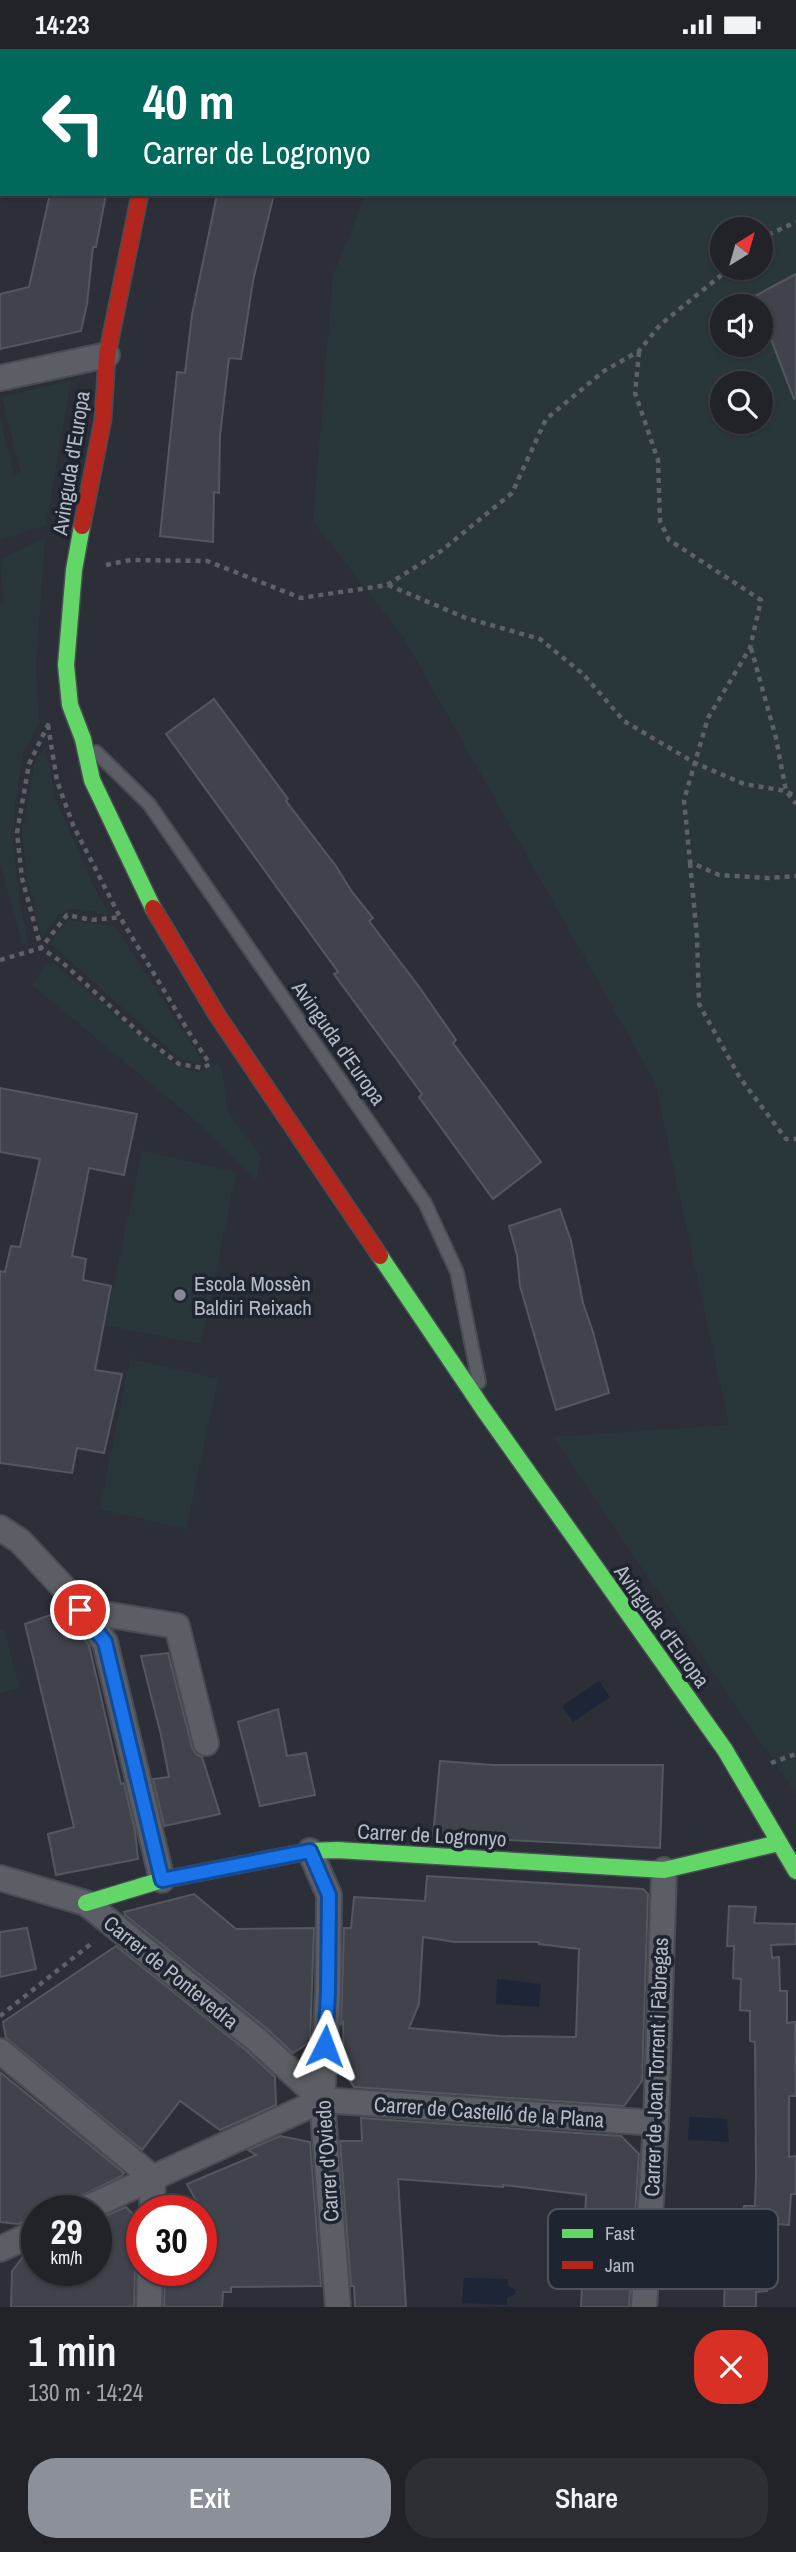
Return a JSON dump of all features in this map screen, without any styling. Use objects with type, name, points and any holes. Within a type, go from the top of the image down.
[{"type":"street","name":"Avinguda d'Europa","points":[[139,196],[107,355],[103,419],[74,570],[66,665],[70,705],[83,739],[92,780],[150,903],[223,1025],[484,1410],[725,1750],[796,1871]]},
{"type":"street","points":[[0,377],[107,355]]},
{"type":"street","points":[[0,1528],[20,1541],[62,1587],[105,1642],[162,1880]]},
{"type":"street","points":[[80,1610],[177,1626],[206,1743]]},
{"type":"street","name":"Carrer de Logronyo","points":[[86,1903],[162,1880],[310,1851],[337,1850],[664,1870],[779,1843]]},
{"type":"street","name":"Carrer d'Oviedo","points":[[310,1851],[329,1895],[328,1992],[322,2101],[338,2307]]},
{"type":"street","name":"Carrer de Joan Torrent i Fàbregas","points":[[650,2209],[656,2123],[664,1870]]},
{"type":"street","name":"Carrer de Pontevedra","points":[[0,1878],[86,1903],[257,2040],[322,2101]]},
{"type":"street","points":[[0,2051],[153,2178]]},
{"type":"street","points":[[112,2197],[322,2101]]},
{"type":"street","name":"Carrer de Castelló de la Plana","points":[[322,2101],[656,2123]]},
{"type":"street","points":[[152,2195],[153,2178]]},
{"type":"street","points":[[0,2249],[21,2239]]},
{"type":"street","points":[[149,2307],[150,2286]]},
{"type":"street","name":"Carrer de Joan Torrent i Fàbregas","points":[[644,2307],[645,2289]]},
{"type":"lane","name":"Avinguda d'Europa","points":[[83,739],[149,804],[425,1203],[457,1272],[484,1410]]},
{"type":"path","points":[[774,232],[796,222]]},
{"type":"path","points":[[74,570],[131,560],[207,561],[301,598],[387,585],[441,551],[512,493],[546,419],[604,371],[639,351],[660,325],[715,280]]},
{"type":"path","points":[[639,351],[635,393],[658,460],[660,521],[669,540],[761,600],[750,648],[708,718],[684,800],[697,937],[699,1005],[740,1078],[786,1139],[796,1139]]},
{"type":"path","points":[[387,585],[466,618],[540,639],[583,674],[624,721],[695,763],[744,785],[786,791],[796,797]]},
{"type":"path","points":[[750,648],[776,738],[786,791],[796,804]]},
{"type":"path","points":[[48,725],[57,781],[73,825],[120,917],[210,1064],[203,1068],[180,1064],[145,1038],[63,963],[41,948],[22,878],[18,833],[29,764],[48,725]]},
{"type":"path","points":[[690,862],[719,875],[768,878],[796,876]]},
{"type":"path","points":[[0,960],[41,948],[67,915],[92,920],[120,917],[150,903]]},
{"type":"path","points":[[0,2016],[114,1926]]},
{"type":"shaded area","points":[[365,196],[796,196],[796,1794],[553,1437],[729,1425],[655,1082],[404,638],[313,521],[333,275]]},
{"type":"shaded area","points":[[71,380],[46,525],[0,540],[0,419],[14,474],[21,472],[2,397]]},
{"type":"shaded area","points":[[45,538],[36,665],[39,723],[23,755],[15,806],[13,844],[20,904],[28,942],[23,945],[0,863],[0,602],[3,601],[0,559]]},
{"type":"shaded area","points":[[45,748],[57,803],[92,883],[110,916],[86,910],[70,910],[56,918],[42,938],[27,879],[22,833],[35,760]]},
{"type":"shaded area","points":[[68,920],[115,927],[202,1060],[197,1063],[178,1057],[50,943]]},
{"type":"shaded area","points":[[54,963],[175,1065],[198,1073],[218,1063],[222,1070],[227,1110],[261,1157],[256,1180],[202,1126],[32,985],[46,964]]},
{"type":"shaded area","points":[[142,1151],[236,1172],[201,1344],[105,1325]]},
{"type":"shaded area","points":[[130,1359],[218,1379],[186,1529],[100,1509]]},
{"type":"shaded area","points":[[4,1629],[19,1688],[0,1693],[0,1630]]},
{"type":"water","points":[[599,1681],[610,1697],[573,1722],[562,1706]]},
{"type":"water","points":[[497,1979],[541,1984],[539,2007],[496,2004]]},
{"type":"water","points":[[689,2117],[727,2119],[729,2142],[688,2140]]},
{"type":"water","points":[[464,2278],[508,2279],[508,2286],[516,2290],[514,2295],[507,2298],[507,2305],[462,2303]]},
{"type":"building","points":[[50,196],[106,196],[96,247],[93,247],[87,304],[81,331],[0,349],[0,294],[29,287]]},
{"type":"building","points":[[217,196],[274,196],[253,281],[241,359],[229,358],[220,436],[219,493],[214,492],[213,542],[160,536],[177,372],[185,373],[192,315]]},
{"type":"building","points":[[796,274],[794,399],[773,344],[773,294],[759,294]]},
{"type":"building","points":[[214,699],[373,918],[369,921],[456,1040],[453,1043],[541,1162],[493,1199],[419,1097],[422,1094],[334,974],[338,972],[166,734]]},
{"type":"building","points":[[0,1088],[137,1114],[124,1175],[89,1168],[72,1256],[86,1259],[83,1280],[111,1286],[95,1370],[122,1374],[104,1453],[77,1448],[72,1473],[0,1463],[0,1271],[5,1272],[11,1246],[20,1247],[40,1159],[0,1152]]},
{"type":"building","points":[[560,1209],[571,1241],[583,1303],[609,1393],[556,1410],[520,1286],[517,1255],[509,1226]]},
{"type":"building","points":[[59,1612],[66,1638],[80,1634],[89,1645],[121,1784],[124,1783],[135,1831],[138,1859],[56,1875],[48,1834],[74,1827],[25,1624]]},
{"type":"building","points":[[168,1653],[192,1747],[196,1754],[202,1757],[220,1814],[164,1826],[153,1779],[169,1777],[141,1656]]},
{"type":"building","points":[[278,1709],[287,1756],[306,1753],[315,1795],[260,1806],[238,1722]]},
{"type":"building","points":[[440,1761],[493,1765],[663,1765],[660,1848],[433,1836]]},
{"type":"building","points":[[427,1876],[643,1889],[648,1894],[642,2081],[624,2106],[354,2087],[344,2072],[343,2022],[341,2024],[344,1928],[351,1928],[354,1897],[425,1901]],"holes":[[[423,1937],[455,1942],[539,1942],[579,1949],[576,2037],[499,2036],[409,2028],[419,2004]]]},
{"type":"building","points":[[194,1894],[236,1929],[314,1928],[310,2042],[293,2053],[124,1912]]},
{"type":"building","points":[[729,1906],[756,1907],[754,1923],[796,1924],[796,1944],[771,1945],[772,1958],[779,1957],[780,1991],[787,1991],[787,2023],[795,2022],[796,2096],[789,2096],[789,2157],[796,2156],[796,2194],[791,2194],[789,2225],[778,2224],[778,2209],[744,2209],[744,2206],[755,2206],[755,2042],[750,2041],[750,2011],[740,2010],[741,1979],[733,1978],[734,1946],[727,1946]]},
{"type":"building","points":[[27,1928],[36,1969],[0,1977],[0,1932]]},
{"type":"building","points":[[116,1946],[247,2051],[275,2077],[276,2105],[220,2130],[180,2101],[142,2150],[6,2038],[3,2022]]},
{"type":"building","points":[[0,2072],[124,2173],[83,2195],[21,2195],[21,2223],[0,2222]]},
{"type":"building","points":[[361,2118],[621,2136],[639,2154],[635,2209],[585,2209],[586,2195],[503,2185],[398,2179],[406,2307],[355,2307],[340,2141],[362,2141]]},
{"type":"building","points":[[280,2136],[310,2142],[321,2286],[231,2287],[231,2292],[223,2292],[222,2307],[164,2307],[165,2286],[217,2286],[217,2195],[193,2195],[187,2184],[256,2155],[248,2150]]},
{"type":"building","points":[[126,2207],[126,2286],[135,2286],[134,2307],[11,2307],[12,2271],[21,2259],[21,2286],[112,2286],[112,2213]]},
{"type":"building","points":[[582,2289],[630,2289],[629,2307],[581,2307]]},
{"type":"building","points":[[724,2289],[767,2289],[756,2292],[756,2307],[724,2307]]},
{"type":"traffic: fast","points":[[82,526],[74,570],[66,665],[70,705],[83,739],[92,780],[153,908]]},
{"type":"traffic: fast","points":[[380,1256],[484,1410],[725,1750],[796,1871]]},
{"type":"traffic: fast","points":[[86,1903],[162,1880],[310,1851],[337,1850],[664,1870],[779,1843]]},
{"type":"traffic: jam","points":[[82,526],[103,419],[107,355],[140,196]]},
{"type":"traffic: jam","points":[[153,908],[217,1015],[380,1256]]},
{"type":"place","name":"Escola Mossèn Baldiri Reixach","points":[[180,1295]]},
{"type":"route","points":[[80,1610],[105,1642],[162,1880],[310,1851],[329,1895],[325,2046]]}]
